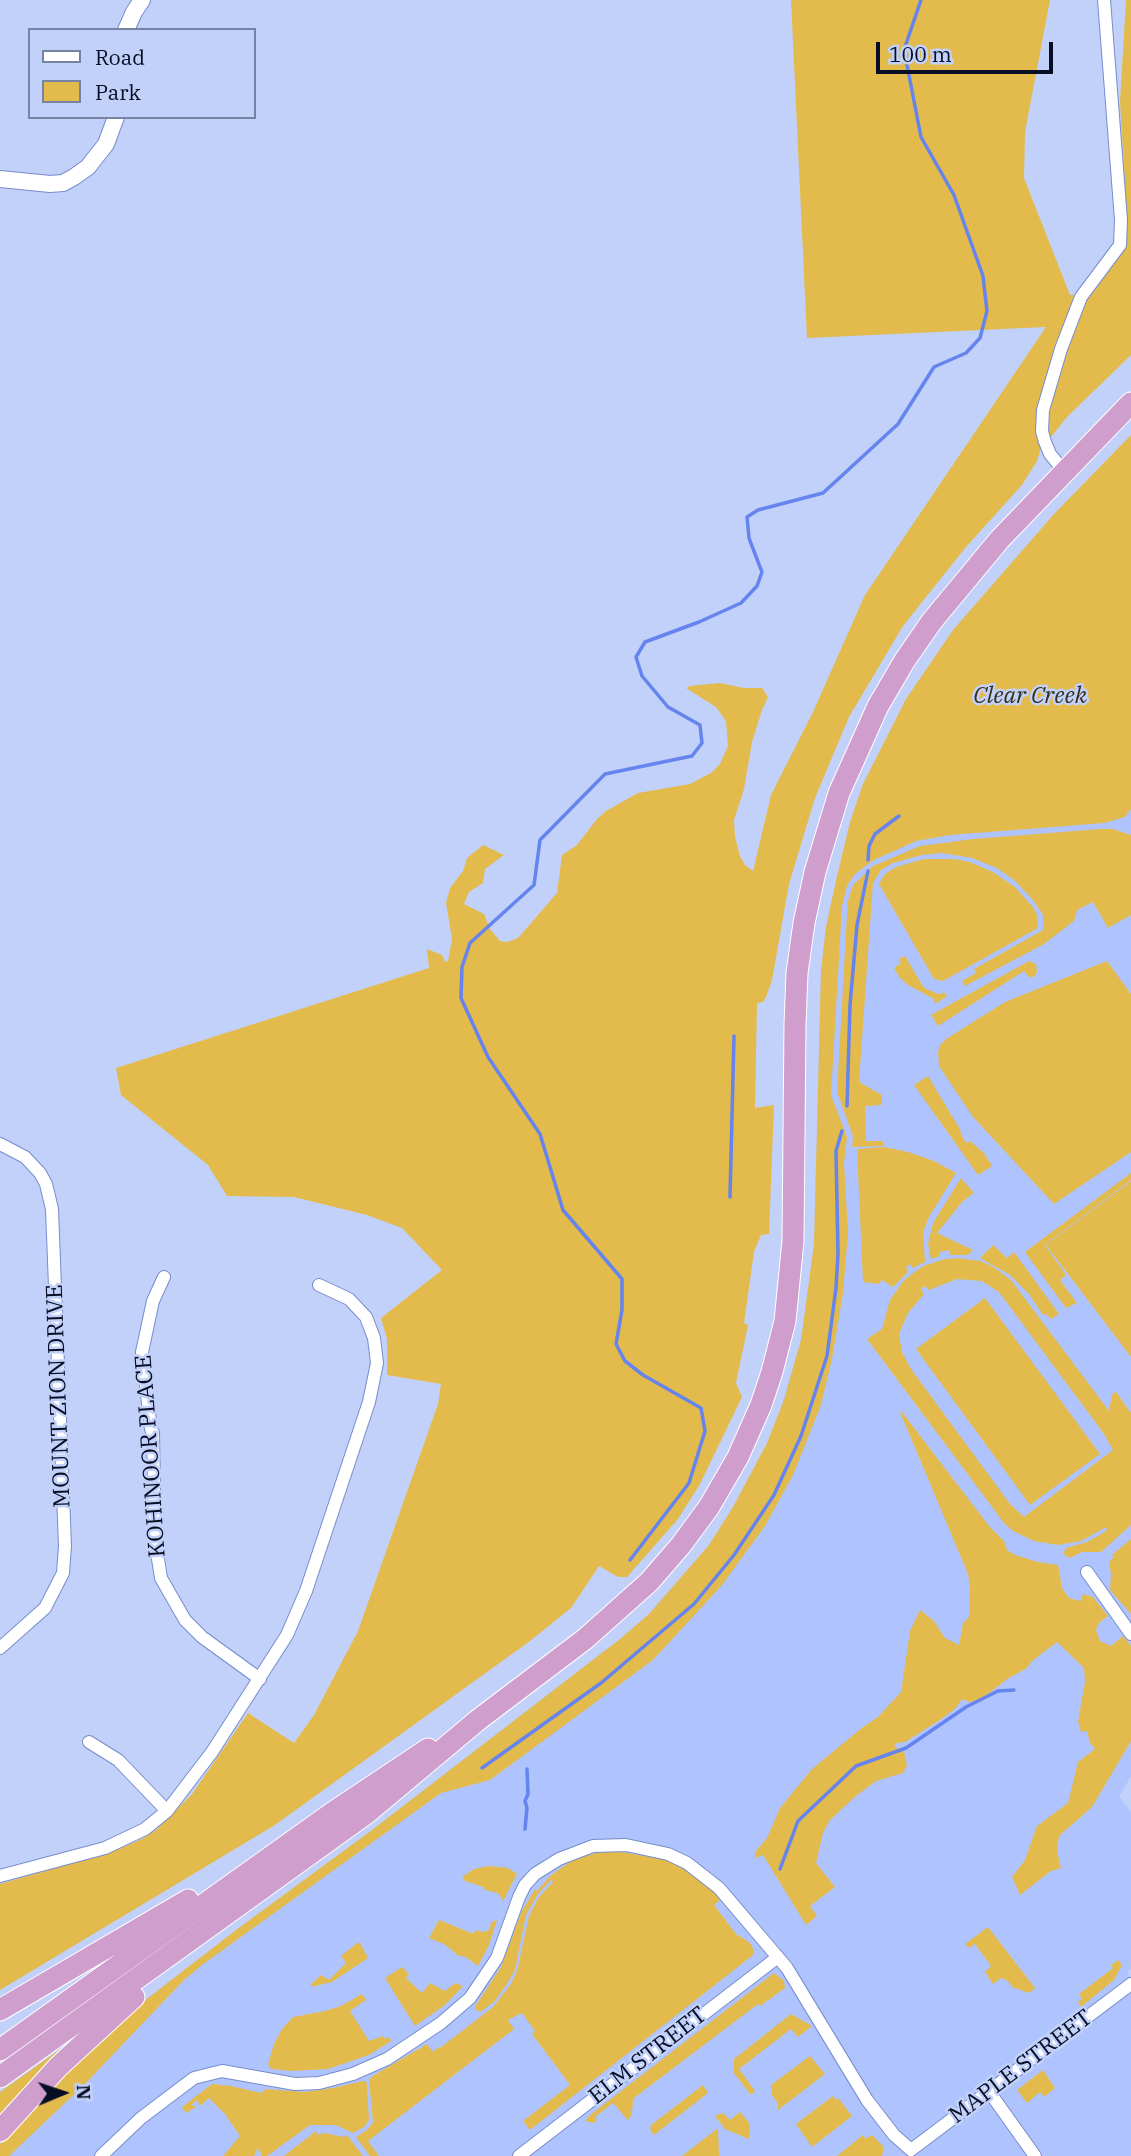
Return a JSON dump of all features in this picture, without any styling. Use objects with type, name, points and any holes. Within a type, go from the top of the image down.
[{"type":"highway","points":[[0,2077],[372,1809],[478,1720],[585,1639],[649,1582],[674,1555],[709,1507],[749,1434],[772,1372],[789,1290],[793,1233],[797,973],[812,884],[830,819],[849,767],[870,723],[914,645],[965,579],[1131,403]]},
{"type":"highway","points":[[0,2050],[319,1822],[478,1720]]},
{"type":"highway","points":[[0,2010],[319,1822]]},
{"type":"highway","points":[[0,2131],[92,2034],[273,1882]]},
{"type":"street","points":[[127,28],[142,0]]},
{"type":"street","points":[[1064,471],[1045,442],[1042,431],[1043,410],[1061,349],[1082,297],[1120,245],[1121,220],[1104,0]]},
{"type":"street","points":[[0,179],[63,183],[88,167],[106,144],[115,119]]},
{"type":"street","name":"MOUNT ZION DRIVE","points":[[0,1144],[25,1157],[40,1173],[46,1184],[52,1209],[65,1546],[63,1573],[45,1608],[0,1647]]},
{"type":"street","name":"KOHINOOR PLACE","points":[[164,1277],[153,1301],[142,1352],[150,1429],[153,1433],[155,1540],[162,1578],[185,1620],[202,1637],[260,1679]]},
{"type":"street","points":[[0,1876],[105,1848],[145,1829],[167,1811],[212,1752],[287,1635],[306,1591],[369,1402],[377,1363],[374,1338],[366,1317],[349,1299],[319,1285]]},
{"type":"street","points":[[1087,1572],[1131,1634]]},
{"type":"street","points":[[89,1742],[118,1760],[167,1811]]},
{"type":"street","points":[[101,2156],[141,2118],[183,2085],[202,2075],[222,2071],[295,2084],[315,2083],[354,2074],[387,2059],[442,2023],[470,1998],[498,1958],[525,1885],[535,1874],[576,1851],[593,1846],[626,1844],[668,1854],[687,1863],[719,1888],[778,1957]]},
{"type":"street","name":"MAPLE STREET","points":[[778,1957],[800,1988],[842,2063],[867,2100],[894,2134],[911,2150],[1131,1983]]},
{"type":"street","name":"ELM STREET","points":[[519,2156],[778,1957]]},
{"type":"street","points":[[988,2091],[1035,2156]]},
{"type":"shaded area","points":[[1131,793],[1131,1776],[1119,1797],[1131,1812],[1131,1969],[1127,1972],[1131,1978],[1131,2156],[0,2156],[0,2144],[102,2039],[150,1996],[620,1639],[649,1614],[709,1545],[759,1462],[777,1421],[801,1340],[814,1244],[821,971],[826,927],[850,822]]},
{"type":"green space","points":[[791,0],[1050,0],[1025,132],[1024,178],[1070,295],[1092,294],[1124,249],[1127,216],[1120,102],[1126,0],[1131,0],[1131,355],[1067,417],[1040,451],[1022,485],[966,547],[903,626],[849,717],[815,798],[789,884],[772,980],[763,1002],[757,1003],[755,1108],[774,1105],[769,1234],[761,1235],[754,1252],[744,1323],[748,1325],[736,1383],[742,1397],[700,1484],[678,1519],[627,1577],[618,1577],[599,1566],[571,1608],[530,1641],[275,1825],[0,1990],[0,1884],[111,1852],[156,1830],[192,1794],[248,1713],[294,1743],[314,1715],[358,1631],[438,1404],[441,1384],[387,1375],[387,1339],[381,1318],[442,1270],[402,1228],[367,1215],[294,1197],[227,1196],[208,1165],[121,1095],[116,1068],[429,968],[427,949],[442,955],[445,962],[448,961],[452,939],[446,903],[450,888],[463,871],[467,858],[483,845],[504,855],[485,869],[483,883],[469,892],[464,904],[484,914],[490,929],[500,941],[507,942],[518,938],[557,893],[562,855],[577,845],[606,811],[638,793],[690,784],[711,773],[720,764],[728,746],[726,721],[716,707],[686,688],[690,686],[720,683],[744,688],[762,688],[768,697],[752,742],[744,789],[734,820],[740,856],[745,865],[753,871],[771,795],[813,712],[865,595],[1046,327],[807,338]]},
{"type":"green space","name":"Clear Creek","points":[[1131,435],[1131,809],[1125,817],[1104,823],[950,835],[916,841],[872,861],[854,875],[847,886],[842,906],[831,1095],[847,1137],[844,1163],[848,1232],[843,1293],[821,1405],[793,1475],[765,1526],[722,1585],[653,1660],[490,1780],[441,1793],[202,1965],[184,1980],[83,2086],[9,2156],[0,2156],[0,2144],[58,2081],[148,1998],[620,1639],[649,1614],[709,1545],[767,1443],[784,1400],[801,1340],[814,1244],[821,971],[826,927],[837,876],[850,822],[863,784],[906,699],[953,630],[1054,514]]},
{"type":"green space","points":[[1113,829],[1131,835],[1131,915],[1108,928],[1093,902],[1077,910],[1074,921],[1044,944],[965,986],[962,981],[976,973],[974,969],[1043,930],[1043,915],[1033,900],[1014,880],[997,868],[972,858],[942,853],[922,855],[893,863],[881,870],[873,883],[859,1082],[882,1095],[882,1105],[865,1106],[866,1141],[883,1141],[883,1146],[852,1147],[853,1136],[837,1092],[848,901],[853,885],[873,866],[920,846]]},
{"type":"green space","points":[[924,859],[970,862],[993,872],[1015,887],[1033,907],[1038,928],[943,981],[934,979],[879,884],[885,874],[896,867]]},
{"type":"green space","points":[[905,956],[924,988],[938,994],[945,993],[947,996],[935,1004],[934,999],[900,978],[894,968],[901,963],[899,959]]},
{"type":"green space","points":[[1029,961],[1036,964],[1037,972],[1034,977],[1029,977],[1024,971],[938,1026],[931,1015]]},
{"type":"green space","points":[[1107,961],[1131,994],[1131,1152],[1054,1204],[973,1117],[939,1066],[938,1052],[946,1039],[1005,1002]]},
{"type":"green space","points":[[928,1076],[966,1143],[970,1141],[984,1153],[992,1166],[978,1175],[914,1085]]},
{"type":"green space","points":[[884,1147],[934,1161],[956,1173],[923,1232],[925,1262],[913,1268],[910,1264],[906,1267],[908,1272],[893,1287],[882,1280],[879,1284],[863,1282],[857,1149]]},
{"type":"green space","points":[[1131,1173],[1131,1180],[1045,1245],[1066,1275],[1060,1280],[1077,1303],[1066,1308],[1025,1252]]},
{"type":"green space","points":[[961,1178],[974,1193],[962,1202],[937,1233],[973,1250],[968,1255],[950,1255],[950,1250],[940,1252],[940,1256],[931,1259],[928,1244],[933,1223]]},
{"type":"green space","points":[[1131,1181],[1131,1357],[1046,1245]]},
{"type":"green space","points":[[993,1245],[1007,1258],[1014,1252],[1059,1314],[1051,1319],[1046,1314],[1043,1315],[1029,1294],[1010,1275],[980,1258]]},
{"type":"green space","points":[[945,1259],[980,1261],[1011,1280],[1109,1411],[1112,1394],[1116,1392],[1131,1413],[1131,1525],[1101,1552],[1082,1552],[1070,1558],[1063,1554],[1066,1548],[1087,1542],[1107,1530],[1106,1527],[1081,1541],[1058,1545],[1034,1541],[1013,1531],[1004,1523],[867,1339],[882,1329],[890,1300],[904,1280],[923,1266]],"holes":[[[957,1279],[982,1281],[999,1292],[1113,1450],[1024,1517],[1010,1504],[911,1369],[902,1352],[899,1334],[908,1313],[924,1294],[921,1289],[925,1286],[929,1290]]]},
{"type":"green space","points":[[985,1298],[1100,1454],[1030,1505],[916,1349]]},
{"type":"green space","points":[[900,1412],[989,1526],[1004,1541],[1007,1550],[1038,1562],[1058,1565],[1062,1588],[1069,1598],[1081,1601],[1083,1594],[1089,1596],[1090,1610],[1090,1596],[1093,1597],[1108,1616],[1099,1623],[1096,1630],[1100,1641],[1111,1646],[1123,1636],[1131,1646],[1131,1741],[1092,1807],[1059,1836],[1057,1851],[1061,1868],[1051,1871],[1020,1895],[1012,1877],[1025,1860],[1037,1826],[1068,1803],[1078,1762],[1095,1749],[1090,1743],[1087,1731],[1081,1732],[1078,1721],[1085,1682],[1084,1668],[1057,1642],[1027,1668],[978,1700],[969,1702],[962,1699],[956,1708],[940,1720],[894,1746],[904,1752],[907,1766],[903,1773],[876,1781],[857,1795],[830,1820],[823,1833],[816,1863],[835,1887],[810,1906],[817,1916],[806,1925],[763,1855],[756,1858],[755,1852],[767,1838],[780,1808],[812,1769],[878,1717],[901,1692],[910,1631],[920,1610],[934,1621],[945,1638],[959,1645],[963,1623],[969,1617],[968,1574]]},
{"type":"green space","points":[[1131,1539],[1131,1614],[1110,1590],[1109,1562],[1114,1557],[1112,1555]]},
{"type":"green space","points":[[616,1851],[667,1860],[693,1874],[720,1900],[714,1905],[736,1934],[749,1942],[754,1950],[753,1955],[530,2130],[523,2121],[570,2085],[532,2034],[535,2031],[522,2013],[508,2020],[514,2029],[368,2141],[379,2156],[370,2156],[356,2137],[373,2122],[369,2080],[371,2077],[427,2044],[433,2052],[440,2048],[493,2007],[511,1984],[517,1971],[529,1916],[539,1897],[553,1882],[551,1880],[538,1894],[526,1915],[515,1970],[494,2002],[480,2012],[475,2009],[476,2005],[501,1967],[521,1913],[535,1889],[537,1891],[551,1875],[573,1860],[596,1853]]},
{"type":"green space","points":[[489,1866],[508,1868],[517,1874],[503,1901],[498,1893],[485,1890],[462,1877],[474,1869]]},
{"type":"green space","points":[[439,1920],[474,1934],[475,1930],[484,1932],[490,1929],[491,1922],[497,1920],[489,1945],[478,1966],[444,1944],[429,1938]]},
{"type":"green space","points":[[988,1927],[1035,1988],[1029,1993],[1012,1987],[1008,1981],[1001,1978],[993,1984],[985,1972],[991,1966],[975,1944],[969,1948],[965,1944]]},
{"type":"green space","points":[[360,1943],[368,1958],[332,1982],[311,1987],[321,1975],[329,1980],[346,1963],[341,1956]]},
{"type":"green space","points":[[1118,1960],[1122,1965],[1114,1980],[1081,2007],[1078,2002],[1082,1999],[1079,1994],[1113,1968],[1111,1965]]},
{"type":"green space","points":[[402,1967],[409,1974],[406,1978],[422,1993],[430,1983],[445,1991],[455,1983],[463,1986],[445,2005],[415,2026],[385,1978]]},
{"type":"green space","points":[[774,1973],[784,1981],[785,1988],[760,2006],[758,2004],[634,2098],[628,2120],[613,2103],[595,2117],[597,2120],[594,2123],[585,2121],[590,2115]]},
{"type":"green space","points":[[362,1994],[366,2000],[350,2011],[369,2041],[383,2036],[385,2039],[389,2037],[391,2041],[369,2055],[328,2069],[271,2069],[268,2064],[274,2044],[293,2017],[341,2006]]},
{"type":"green space","points":[[791,2014],[812,2026],[798,2037],[791,2029],[739,2069],[755,2091],[751,2095],[734,2073],[734,2059]]},
{"type":"green space","points":[[62,2048],[7,2106],[0,2114],[0,2092]]},
{"type":"green space","points":[[810,2056],[825,2074],[778,2110],[771,2085]]},
{"type":"green space","points":[[1043,2070],[1055,2088],[1044,2097],[1040,2092],[1027,2103],[1017,2090]]},
{"type":"green space","points":[[366,2081],[367,2086],[369,2120],[364,2127],[353,2133],[336,2125],[310,2125],[267,2156],[262,2156],[258,2148],[254,2156],[223,2156],[240,2136],[225,2114],[209,2098],[200,2106],[197,2100],[191,2105],[196,2107],[186,2113],[182,2107],[212,2084],[261,2093],[266,2089],[304,2092]]},
{"type":"green space","points":[[703,2085],[708,2093],[654,2135],[650,2129],[651,2125]]},
{"type":"green space","points":[[833,2096],[835,2100],[838,2098],[852,2116],[812,2147],[796,2124]]},
{"type":"green space","points":[[740,2112],[750,2124],[749,2139],[725,2129],[715,2116],[723,2113],[730,2120]]},
{"type":"green space","points":[[718,2128],[719,2156],[682,2156]]},
{"type":"green space","points":[[316,2131],[318,2135],[347,2135],[363,2156],[284,2156]]},
{"type":"green space","points":[[863,2135],[866,2139],[872,2135],[884,2147],[882,2156],[837,2156]]},
{"type":"waterway","points":[[630,1560],[689,1483],[705,1431],[701,1408],[643,1375],[625,1361],[616,1344],[622,1310],[622,1279],[563,1210],[540,1134],[488,1057],[461,998],[462,967],[470,943],[534,885],[540,840],[605,774],[692,756],[702,743],[700,725],[668,707],[642,676],[636,657],[645,642],[741,603],[757,586],[762,572],[749,538],[747,517],[758,510],[823,493],[898,424],[934,367],[966,353],[980,338],[987,311],[983,276],[954,195],[921,137],[906,60],[905,47],[921,0]]},
{"type":"waterway","points":[[868,860],[869,846],[875,834],[899,816]]},
{"type":"waterway","points":[[847,1106],[850,1005],[857,925],[868,871]]},
{"type":"waterway","points":[[730,1197],[734,1036]]},
{"type":"waterway","points":[[482,1768],[601,1683],[694,1604],[734,1555],[774,1495],[801,1436],[827,1356],[838,1254],[836,1151],[842,1131]]},
{"type":"waterway","points":[[780,1869],[798,1821],[856,1766],[906,1748],[966,1707],[998,1691],[1014,1690]]},
{"type":"waterway","points":[[525,1829],[527,1769]]}]
